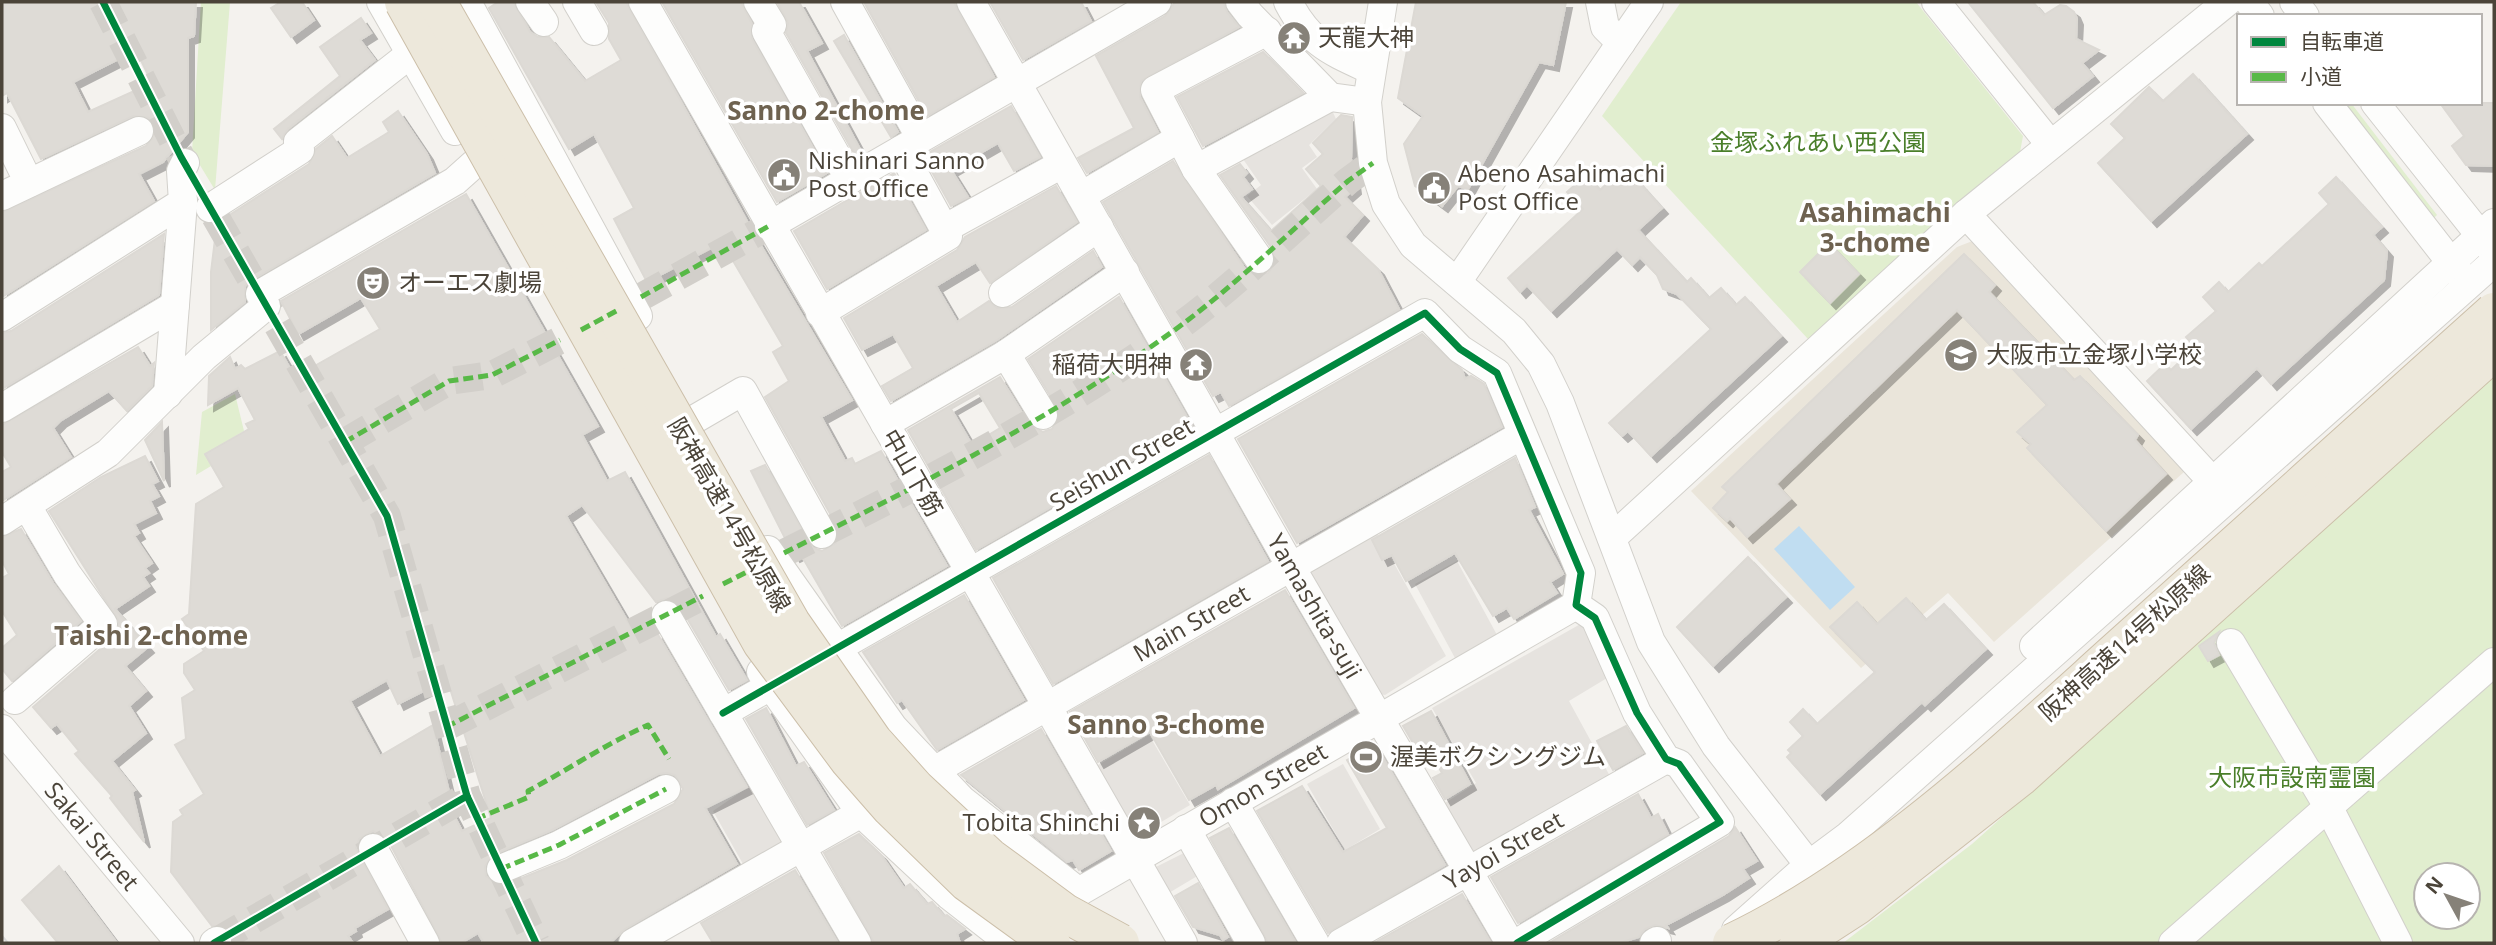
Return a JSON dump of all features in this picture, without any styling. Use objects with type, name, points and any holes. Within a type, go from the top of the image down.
[{"type":"highway","name":"阪神高速14号松原線","points":[[404,2],[762,643],[849,760],[891,808],[967,883],[1051,943]]},
{"type":"highway","name":"阪神高速14号松原線","points":[[464,4],[791,623],[873,741],[916,789],[989,857],[1057,907],[1120,943]]},
{"type":"highway","name":"阪神高速14号松原線","points":[[1732,943],[1776,922],[1840,882],[2000,756],[2482,299]]},
{"type":"highway","name":"阪神高速14号松原線","points":[[1800,943],[1856,906],[2020,777],[2494,351]]},
{"type":"street","points":[[381,2],[770,687],[861,813],[904,856],[999,941]]},
{"type":"street","points":[[577,2],[594,31]]},
{"type":"street","name":"中山下筋","points":[[643,2],[769,226],[1183,943]]},
{"type":"street","points":[[758,2],[772,25],[766,31],[850,180]]},
{"type":"street","points":[[820,313],[948,236],[911,144],[845,2]]},
{"type":"street","name":"Yamashita-suji","points":[[971,2],[1291,567],[1510,943]]},
{"type":"street","points":[[769,226],[1157,2]]},
{"type":"street","points":[[1240,2],[1330,97],[1367,102]]},
{"type":"street","points":[[1289,2],[1310,35],[1325,49],[1371,70]]},
{"type":"street","points":[[1384,2],[1367,102],[1373,163],[1386,204],[1413,245],[1514,331],[1541,364],[1560,403],[1651,642],[1716,746],[1808,865],[1834,943]]},
{"type":"street","points":[[1600,2],[1605,27],[1621,43]]},
{"type":"street","points":[[1457,282],[1649,2]]},
{"type":"street","points":[[1936,2],[2049,144]]},
{"type":"street","points":[[1612,538],[1966,214],[2227,2]]},
{"type":"street","points":[[2,317],[203,209],[300,150],[299,142],[410,54],[464,4],[773,558],[893,727],[933,771],[1004,836],[1079,892]]},
{"type":"street","points":[[1259,259],[1202,180],[1155,90],[1267,31]]},
{"type":"street","points":[[1202,180],[1330,97]]},
{"type":"street","points":[[2329,105],[2450,263],[2482,299]]},
{"type":"street","points":[[1808,865],[1838,825],[2450,263],[2490,238],[2377,105]]},
{"type":"street","points":[[2,128],[29,183]]},
{"type":"street","points":[[2,196],[139,131]]},
{"type":"street","points":[[1081,196],[1181,138]]},
{"type":"street","points":[[168,394],[175,305],[203,209],[183,160]]},
{"type":"street","points":[[2,521],[108,453],[263,300],[455,181],[474,164]]},
{"type":"street","points":[[944,229],[1062,164]]},
{"type":"street","points":[[1966,214],[2213,482]]},
{"type":"street","points":[[1003,293],[1099,227]]},
{"type":"street","points":[[1720,943],[1808,865],[1848,836],[2482,299],[2494,262]]},
{"type":"street","points":[[885,424],[1006,354],[1125,272]]},
{"type":"street","points":[[2,408],[175,305]]},
{"type":"street","points":[[581,330],[620,309]]},
{"type":"street","name":"Seishun Street","points":[[723,713],[1425,313],[1460,349],[1497,373],[1522,435]]},
{"type":"street","points":[[1006,354],[1043,415]]},
{"type":"street","points":[[695,419],[743,391],[822,534]]},
{"type":"street","points":[[1517,943],[1720,822],[1679,764],[1666,759],[1637,713],[1595,618],[1576,605],[1581,573],[1522,435]]},
{"type":"street","name":"Main Street","points":[[633,943],[1522,435]]},
{"type":"street","points":[[15,700],[103,624],[67,574],[27,506]]},
{"type":"street","points":[[723,584],[763,564]]},
{"type":"street","name":"Omon Street","points":[[999,941],[1134,859],[1576,605]]},
{"type":"street","points":[[666,615],[857,943]]},
{"type":"street","points":[[2231,643],[2329,808],[2398,943]]},
{"type":"street","points":[[2173,943],[2494,662]]},
{"type":"street","name":"Sakai Street","points":[[2,729],[180,943]]},
{"type":"street","name":"Yayoi Street","points":[[1341,943],[1469,873],[1666,759]]},
{"type":"street","points":[[501,869],[559,845],[666,789]]},
{"type":"street","points":[[1233,802],[1314,943]]},
{"type":"street","points":[[1186,829],[1251,943]]},
{"type":"street","points":[[373,848],[425,943]]},
{"type":"shaded area","points":[[1330,106],[1336,119],[1309,145],[1317,157],[1302,168],[1317,189],[1272,225],[1247,196],[1261,185],[1236,149]]},
{"type":"shaded area","name":"大阪市立金塚小学校","points":[[1975,240],[2184,463],[2184,472],[1994,642],[1948,593],[1861,668],[1691,491],[1957,247]]},
{"type":"shaded area","points":[[1373,526],[1446,656],[1385,695],[1375,693],[1306,571]]},
{"type":"shaded area","points":[[1457,561],[1497,635],[1455,658],[1415,584]]},
{"type":"shaded area","points":[[1584,622],[1612,675],[1569,701],[1611,778],[1474,860],[1442,805],[1476,783],[1432,708]]},
{"type":"shaded area","points":[[1149,735],[1190,805],[1139,835],[1130,833],[1093,768]]},
{"type":"shaded area","points":[[1343,764],[1380,829],[1345,850],[1307,784]]},
{"type":"shaded area","points":[[754,783],[786,840],[743,864],[713,811]]},
{"type":"shaded area","points":[[1186,852],[1199,875],[1167,894],[1154,868]]},
{"type":"green space","points":[[201,2],[230,2],[215,190],[192,152]]},
{"type":"green space","name":"金塚ふれあい西公園","points":[[1681,2],[1916,2],[2023,136],[2020,152],[1808,339],[1602,116]]},
{"type":"green space","points":[[2341,105],[2353,105],[2437,215],[2432,220]]},
{"type":"green space","name":"大阪市設南霊園","points":[[2494,376],[2494,943],[1843,943],[1972,844]]},
{"type":"green space","points":[[235,394],[244,431],[205,454],[211,466],[196,475],[202,412]]},
{"type":"water","points":[[1799,526],[1855,587],[1830,610],[1774,549]]},
{"type":"building","points":[[2,2],[196,2],[194,36],[188,38],[188,132],[163,162],[139,174],[154,201],[2,297],[2,212],[146,146],[156,132],[149,118],[133,116],[41,159],[7,93],[2,96]],"holes":[[[136,50],[152,83],[88,112],[73,82]]]},
{"type":"building","points":[[281,2],[302,2],[314,20],[291,37],[271,8]]},
{"type":"building","points":[[498,2],[514,2],[530,32],[538,37],[549,37],[585,81],[621,60],[609,39],[609,23],[596,2],[626,2],[754,234],[852,400],[821,417],[845,461],[852,458],[855,464],[881,451],[947,566],[842,626],[800,553],[794,556],[751,471],[765,465],[813,548],[822,551],[836,543],[837,526],[765,397],[789,381],[773,352],[783,346],[722,242],[647,282],[614,219],[634,208],[594,134],[569,149],[489,8]]},
{"type":"building","points":[[662,2],[741,2],[752,24],[752,39],[827,173],[777,202]]},
{"type":"building","points":[[777,2],[799,2],[822,43],[807,51],[862,153],[856,157],[786,33],[788,23]]},
{"type":"building","points":[[864,2],[954,2],[994,77],[927,116]]},
{"type":"building","points":[[990,2],[1081,2],[1091,21],[1023,60]]},
{"type":"building","points":[[1175,2],[1224,2],[1227,12],[1239,27],[1141,81],[1140,97],[1158,132],[1087,173],[1078,158],[1134,128],[1096,56],[1165,16]]},
{"type":"building","points":[[1416,2],[1566,2],[1553,65],[1539,62],[1468,189],[1458,186],[1442,206],[1415,186],[1404,144],[1423,116],[1398,98]]},
{"type":"building","points":[[1968,2],[2033,2],[2044,15],[2060,5],[2066,6],[2074,12],[2077,19],[2076,39],[2099,50],[2082,63],[2093,76],[2053,108]]},
{"type":"building","points":[[361,18],[371,33],[360,40],[375,60],[288,129],[282,139],[274,129],[340,76],[320,47]]},
{"type":"building","points":[[844,35],[898,132],[891,137],[834,41]]},
{"type":"building","points":[[1263,52],[1303,93],[1203,146],[1177,97]]},
{"type":"building","points":[[2193,74],[2247,134],[2151,221],[2098,163],[2125,138],[2111,124],[2149,87],[2163,101]]},
{"type":"building","points":[[2494,103],[2494,166],[2466,165],[2452,146],[2464,136],[2441,105]]},
{"type":"building","points":[[1011,106],[1040,157],[1014,171],[998,143],[951,170],[968,197],[951,206],[923,156]]},
{"type":"building","points":[[398,111],[427,154],[435,173],[252,280],[245,286],[245,302],[211,330],[211,272],[217,223],[309,164],[316,149],[332,136],[347,158],[389,132],[383,122]]},
{"type":"building","points":[[1341,115],[1352,117],[1351,159],[1355,188],[1345,197],[1363,215],[1344,237],[1378,269],[1399,309],[1229,406],[1221,392],[1213,396],[1103,202],[1173,161],[1245,269],[1253,274],[1268,273],[1274,265],[1273,250],[1220,175],[1240,164],[1247,173],[1243,177],[1252,189],[1241,197],[1271,231],[1321,186],[1306,169],[1323,154],[1313,143]]},
{"type":"building","points":[[1625,167],[1662,208],[1638,230],[1687,282],[1691,278],[1709,298],[1721,288],[1736,305],[1745,297],[1781,336],[1651,456],[1628,431],[1622,436],[1609,423],[1711,329],[1677,294],[1663,289],[1657,275],[1640,257],[1632,265],[1617,249],[1551,311],[1527,285],[1520,292],[1508,278],[1583,209],[1567,192],[1586,175],[1600,190]]},
{"type":"building","points":[[894,173],[926,230],[827,289],[794,231]]},
{"type":"building","points":[[2336,177],[2382,227],[2373,235],[2387,251],[2384,280],[2271,384],[2257,368],[2191,429],[2147,381],[2165,364],[2171,370],[2195,347],[2186,337],[2216,311],[2203,297],[2219,282],[2228,292],[2259,263],[2262,266],[2329,204],[2319,193]]},
{"type":"building","points":[[1056,186],[1077,222],[990,283],[976,262],[936,286],[957,322],[989,301],[997,308],[1012,307],[1093,251],[1102,267],[997,340],[891,401],[882,386],[913,368],[893,334],[862,350],[844,318],[957,250],[965,237]]},
{"type":"building","points":[[466,194],[598,426],[582,435],[607,481],[625,472],[716,637],[720,634],[747,680],[729,690],[680,606],[667,598],[656,602],[582,505],[566,516],[639,641],[657,633],[747,787],[705,808],[737,864],[625,929],[610,943],[484,943],[478,933],[461,943],[442,943],[388,840],[373,831],[359,839],[356,848],[388,909],[355,928],[356,931],[348,936],[353,943],[233,943],[230,931],[224,926],[212,926],[171,872],[173,822],[183,815],[180,810],[204,794],[175,745],[186,739],[182,698],[195,690],[184,673],[184,664],[204,651],[182,619],[189,614],[196,504],[224,487],[205,454],[249,429],[246,424],[255,420],[238,388],[208,405],[209,376],[230,357],[235,369],[241,365],[245,369],[280,351],[295,377],[380,329],[361,298],[298,334],[281,301]],"holes":[[[447,679],[491,818],[462,831],[443,795],[449,792],[433,725],[380,756],[350,701],[387,680],[398,704]],[[658,774],[675,775],[683,789],[674,804],[567,860],[507,884],[498,885],[486,876],[485,866],[495,854],[552,830]]]},
{"type":"building","points":[[164,234],[159,295],[2,389],[2,333],[11,331]]},
{"type":"building","points":[[1829,243],[1859,274],[1830,303],[1800,272]]},
{"type":"building","points":[[1964,254],[1995,285],[1989,292],[2074,380],[2080,376],[2138,435],[2135,440],[2166,474],[2106,531],[2027,448],[2031,444],[2017,432],[2047,405],[1957,310],[1776,484],[1790,499],[1747,537],[1730,518],[1727,521],[1713,508],[1728,492],[1722,487]]},
{"type":"building","points":[[1119,297],[1192,426],[976,550],[908,430],[1000,377],[1029,424],[1043,432],[1052,429],[1060,415],[1028,359]],"holes":[[[979,393],[1000,428],[972,445],[951,409]]]},
{"type":"building","points":[[1422,334],[1462,370],[1465,379],[1471,376],[1484,384],[1502,427],[1297,543],[1238,439]]},
{"type":"building","points":[[138,347],[150,366],[154,363],[152,386],[127,411],[109,391],[60,421],[53,428],[71,457],[2,501],[2,472],[11,467],[2,452],[2,425]]},
{"type":"building","points":[[162,422],[164,481],[145,440]]},
{"type":"building","points":[[1209,455],[1268,561],[1053,684],[993,578]]},
{"type":"building","points":[[145,456],[158,481],[152,484],[159,496],[150,501],[156,513],[134,524],[139,533],[134,536],[152,563],[145,568],[149,573],[143,577],[149,586],[115,609],[148,647],[125,666],[146,691],[129,706],[146,733],[112,761],[135,790],[132,792],[144,842],[110,798],[112,796],[75,754],[79,751],[57,724],[51,728],[33,707],[114,637],[119,622],[49,511],[101,477]]},
{"type":"building","points":[[1515,458],[1535,507],[1529,510],[1563,574],[1550,582],[1557,593],[1514,619],[1507,608],[1493,616],[1455,553],[1406,581],[1392,555],[1382,560],[1372,540]]},
{"type":"building","points":[[21,529],[53,583],[81,621],[12,681],[2,669],[2,648],[17,635],[2,611],[2,578],[9,574],[2,561],[2,537]]},
{"type":"building","points":[[1748,557],[1786,597],[1713,666],[1677,627]]},
{"type":"building","points":[[1285,590],[1354,708],[1218,789],[1216,785],[1189,800],[1150,732],[1098,762],[1070,712]]},
{"type":"building","points":[[964,595],[1024,700],[937,750],[902,700],[897,703],[863,652]]},
{"type":"building","points":[[1906,598],[1926,620],[1944,604],[1986,649],[1925,705],[1922,702],[1820,794],[1787,757],[1791,753],[1788,750],[1803,736],[1790,722],[1803,709],[1817,724],[1875,672],[1830,627],[1857,602],[1877,624]]},
{"type":"building","points":[[2219,632],[2214,643],[2219,655],[2208,661],[2199,646]]},
{"type":"building","points":[[766,708],[796,766],[804,762],[834,810],[807,825],[746,719]]},
{"type":"building","points":[[1431,711],[1470,784],[1445,799],[1433,778],[1442,773],[1425,743],[1416,748],[1403,726]]},
{"type":"building","points":[[1626,726],[1643,753],[1613,770],[1597,741]]},
{"type":"building","points":[[1041,729],[1111,851],[1079,870],[1073,860],[1067,862],[961,775]]},
{"type":"building","points":[[1375,744],[1445,865],[1328,933],[1257,811],[1302,786],[1343,852],[1387,828],[1347,760]]},
{"type":"building","points":[[1638,794],[1651,818],[1658,814],[1668,834],[1518,923],[1491,877]]},
{"type":"building","points":[[1735,827],[1757,861],[1743,869],[1749,878],[1723,895],[1666,925],[1668,928],[1655,925],[1645,929],[1639,937],[1619,943],[1549,943],[1729,836]]},
{"type":"building","points":[[1229,828],[1296,943],[1268,943],[1210,838]]},
{"type":"building","points":[[859,834],[881,855],[904,888],[910,884],[927,904],[932,902],[944,916],[947,915],[965,929],[957,934],[960,943],[874,943],[824,853]]},
{"type":"building","points":[[59,866],[117,943],[58,943],[22,900]]},
{"type":"building","points":[[795,870],[838,943],[713,943],[701,923]]},
{"type":"building","points":[[1198,883],[1228,937],[1223,940],[1220,935],[1193,927],[1175,896]]},
{"type":"building","points":[[1462,894],[1491,943],[1374,943]]},
{"type":"tunnel","points":[[103,2],[181,157]]},
{"type":"tunnel","points":[[784,553],[977,453],[1117,370],[1210,302],[1348,181],[1373,163]]},
{"type":"tunnel","points":[[215,216],[387,516],[467,796],[536,943]]},
{"type":"tunnel","points":[[641,297],[769,226]]},
{"type":"tunnel","points":[[345,442],[449,381],[492,375],[560,340]]},
{"type":"tunnel","points":[[446,727],[703,596]]},
{"type":"tunnel","points":[[217,941],[467,796]]},
{"type":"tram line","points":[[2,936],[8,943]]},
{"type":"marked path","points":[[784,553],[977,453],[1117,370],[1210,302],[1348,181],[1373,163]]},
{"type":"marked path","points":[[641,297],[769,226]]},
{"type":"marked path","points":[[581,330],[620,309]]},
{"type":"marked path","points":[[345,442],[449,381],[492,375],[560,340]]},
{"type":"marked path","points":[[723,584],[763,564]]},
{"type":"marked path","points":[[446,727],[703,596]]},
{"type":"marked path","points":[[476,819],[529,797],[528,791],[648,725],[669,759]]},
{"type":"marked path","points":[[501,869],[559,845],[666,789]]},
{"type":"cycle path","points":[[103,2],[181,157],[387,516],[467,796],[536,943]]},
{"type":"cycle path","points":[[723,713],[1425,313],[1460,349],[1497,373],[1581,573],[1576,605],[1595,618],[1637,713],[1666,759],[1679,764],[1720,822],[1517,943]]},
{"type":"cycle path","points":[[214,943],[467,796]]},
{"type":"place","name":"天龍大神","points":[[1294,38]]},
{"type":"place","name":"Nishinari Sanno Post Office","points":[[784,175]]},
{"type":"place","name":"Abeno Asahimachi Post Office","points":[[1434,188]]},
{"type":"place","name":"オーエス劇場","points":[[373,283]]},
{"type":"place","name":"大阪市立金塚小学校","points":[[1961,355]]},
{"type":"place","name":"稲荷大明神","points":[[1196,365]]},
{"type":"place","name":"渥美ボクシングジム","points":[[1366,757]]},
{"type":"place","name":"Tobita Shinchi","points":[[1144,823]]},
{"type":"district","name":"Sanno 2-chome","points":[[826,111]]},
{"type":"district","name":"Asahimachi 3-chome","points":[[1875,228]]},
{"type":"district","name":"Taishi 2-chome","points":[[151,636]]},
{"type":"district","name":"Sanno 3-chome","points":[[1166,725]]}]
